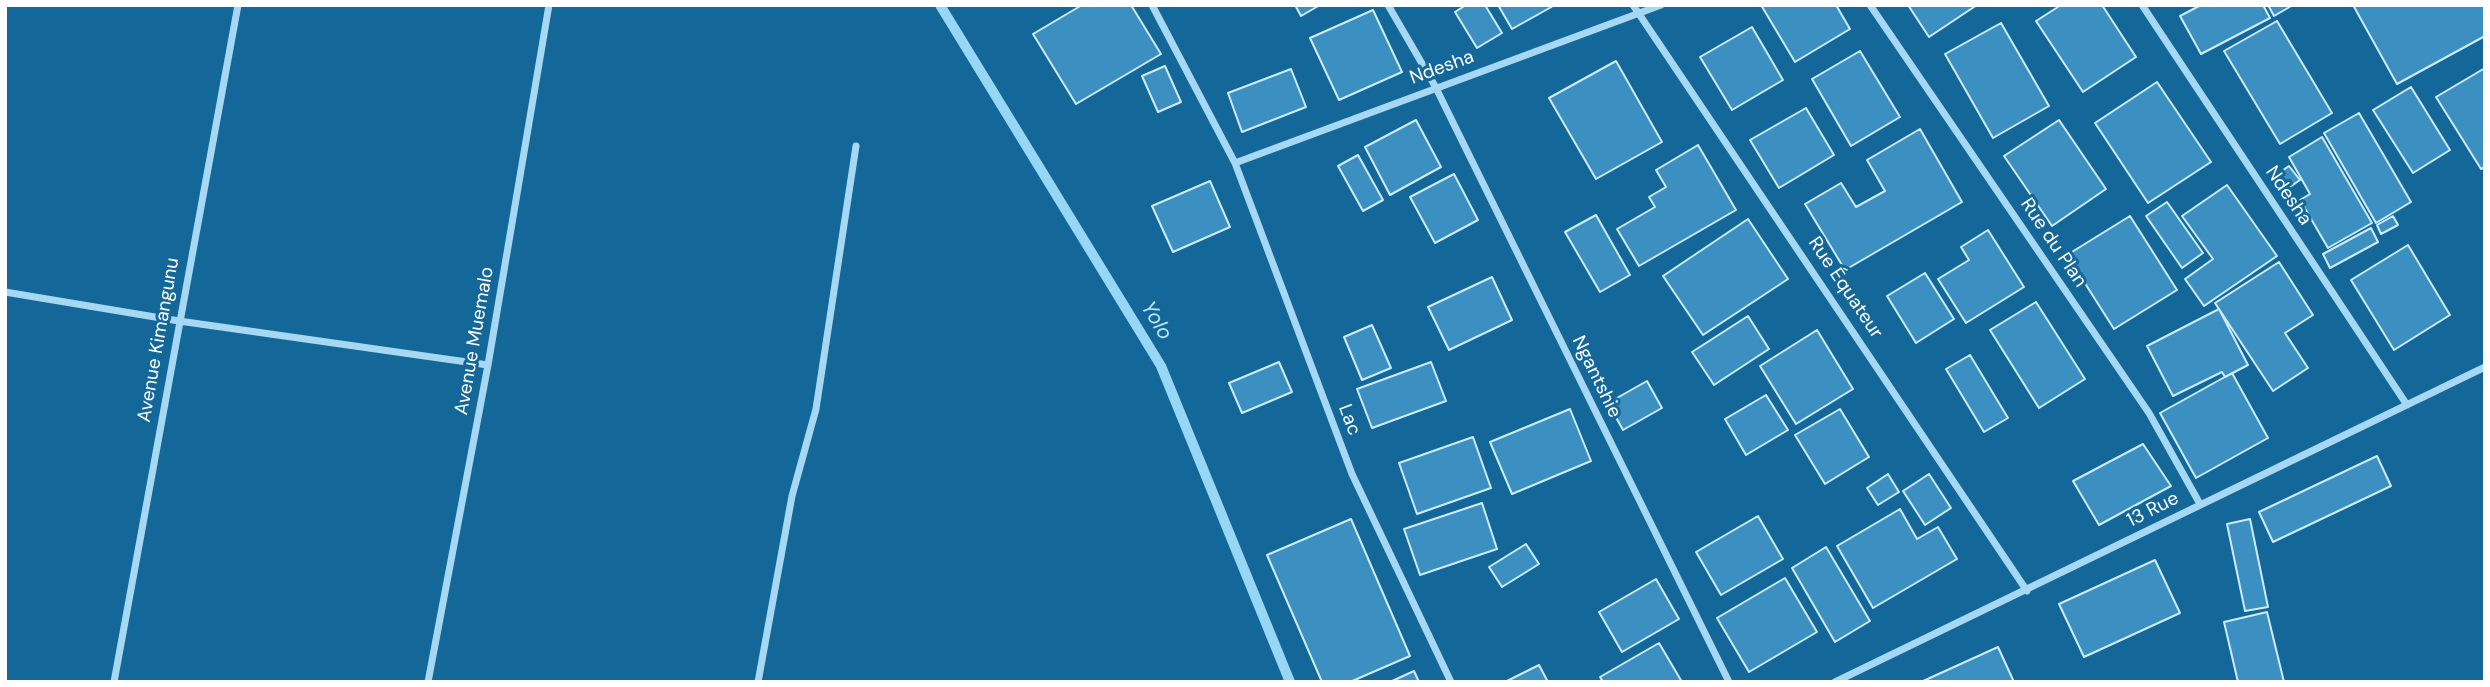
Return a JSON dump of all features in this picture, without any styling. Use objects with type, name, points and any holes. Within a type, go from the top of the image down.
[{"type":"street","name":"Avenue Kimangunu","points":[[114,682],[238,5]]},
{"type":"street","name":"Avenue Muemalo","points":[[428,682],[488,365],[549,5]]},
{"type":"street","name":"Lac","points":[[1152,5],[1235,163],[1352,474],[1451,682]]},
{"type":"street","name":"Ngantshie","points":[[1388,5],[1436,86],[1729,682]]},
{"type":"street","name":"Rue Équateur","points":[[1633,5],[2027,591]]},
{"type":"street","name":"Ndesha","points":[[1235,163],[1436,86],[1661,5]]},
{"type":"street","name":"Rue du Plan","points":[[1870,5],[2149,414],[2200,504]]},
{"type":"street","name":"Ndesha","points":[[2142,5],[2407,405]]},
{"type":"street","points":[[758,682],[792,496],[816,409],[856,146]]},
{"type":"street","points":[[5,292],[179,321],[488,365]]},
{"type":"street","name":"13 Rue","points":[[1835,682],[2485,367]]},
{"type":"building","points":[[1082,5],[1131,5],[1161,54],[1076,104],[1033,34]]},
{"type":"building","points":[[1295,5],[1320,5],[1301,16]]},
{"type":"building","points":[[1466,5],[1485,5],[1502,33],[1477,48],[1455,12]]},
{"type":"building","points":[[1498,5],[1555,5],[1512,29]]},
{"type":"building","points":[[1761,5],[1836,5],[1850,29],[1795,62]]},
{"type":"building","points":[[1908,5],[1977,5],[1929,37]]},
{"type":"building","points":[[2061,5],[2102,5],[2136,57],[2083,92],[2036,21]]},
{"type":"building","points":[[2201,5],[2263,5],[2270,18],[2201,54],[2180,16]]},
{"type":"building","points":[[2268,5],[2293,5],[2274,16]]},
{"type":"building","points":[[2353,5],[2485,5],[2485,36],[2397,84]]},
{"type":"building","points":[[1373,10],[1402,72],[1339,100],[1310,38]]},
{"type":"building","points":[[2277,21],[2332,113],[2280,144],[2224,51]]},
{"type":"building","points":[[2001,23],[2049,106],[1993,138],[1945,54]]},
{"type":"building","points":[[1752,27],[1783,80],[1732,110],[1700,57]]},
{"type":"building","points":[[1860,51],[1900,117],[1851,146],[1812,79]]},
{"type":"building","points":[[1616,61],[1662,142],[1596,179],[1549,98]]},
{"type":"building","points":[[1165,66],[1181,102],[1158,112],[1142,76]]},
{"type":"building","points":[[2485,68],[2485,167],[2481,169],[2436,97]]},
{"type":"building","points":[[1291,69],[1306,107],[1242,132],[1228,93]]},
{"type":"building","points":[[2157,82],[2211,162],[2148,203],[2095,123]]},
{"type":"building","points":[[2411,87],[2450,150],[2413,173],[2373,110]]},
{"type":"building","points":[[1806,108],[1834,155],[1779,188],[1750,140]]},
{"type":"building","points":[[2359,113],[2411,202],[2376,223],[2324,133]]},
{"type":"building","points":[[1416,120],[1441,167],[1390,195],[1365,147]]},
{"type":"building","points":[[2059,120],[2106,189],[2052,226],[2004,156]]},
{"type":"building","points":[[1920,129],[1962,202],[1845,270],[1805,204],[1841,183],[1856,207],[1885,191],[1867,160]]},
{"type":"building","points":[[2322,137],[2372,223],[2328,248],[2300,200],[2310,194],[2289,157]]},
{"type":"building","points":[[1698,145],[1736,210],[1639,266],[1617,229],[1655,207],[1649,197],[1666,187],[1656,170]]},
{"type":"building","points":[[1358,155],[1383,200],[1363,211],[1338,166]]},
{"type":"building","points":[[2289,166],[2300,180],[2284,191],[2273,177]]},
{"type":"building","points":[[1454,174],[1478,220],[1435,243],[1410,197]]},
{"type":"building","points":[[1210,181],[1230,227],[1173,252],[1152,206]]},
{"type":"building","points":[[2227,185],[2277,256],[2204,306],[2185,279],[2213,259],[2182,216]]},
{"type":"building","points":[[2167,202],[2203,253],[2182,268],[2146,216]]},
{"type":"building","points":[[1596,215],[1630,275],[1600,292],[1565,232]]},
{"type":"building","points":[[2130,216],[2177,290],[2114,329],[2067,255]]},
{"type":"building","points":[[2393,216],[2398,225],[2381,234],[2377,225]]},
{"type":"building","points":[[1748,219],[1788,279],[1703,335],[1663,276]]},
{"type":"building","points":[[2371,228],[2378,242],[2330,268],[2323,254]]},
{"type":"building","points":[[1988,230],[2024,287],[1966,323],[1938,279],[1969,260],[1961,247]]},
{"type":"building","points":[[2408,245],[2450,315],[2394,350],[2351,280]]},
{"type":"building","points":[[2279,262],[2313,315],[2285,333],[2308,368],[2273,391],[2215,303]]},
{"type":"building","points":[[1925,273],[1954,319],[1916,343],[1887,296]]},
{"type":"building","points":[[1492,277],[1512,320],[1449,350],[1428,307]]},
{"type":"building","points":[[2036,302],[2085,379],[2039,408],[1990,330]]},
{"type":"building","points":[[2219,309],[2248,365],[2225,377],[2222,372],[2173,396],[2147,346]]},
{"type":"building","points":[[1748,316],[1769,349],[1714,385],[1692,352]]},
{"type":"building","points":[[1372,325],[1391,368],[1362,380],[1344,337]]},
{"type":"building","points":[[1817,330],[1853,389],[1796,424],[1760,366]]},
{"type":"building","points":[[1970,355],[2008,418],[1984,432],[1946,369]]},
{"type":"building","points":[[1279,362],[1292,392],[1242,413],[1229,383]]},
{"type":"building","points":[[1431,362],[1446,401],[1372,428],[1357,389]]},
{"type":"building","points":[[2232,373],[2268,438],[2196,478],[2160,413]]},
{"type":"building","points":[[1647,381],[1662,408],[1623,430],[1608,403]]},
{"type":"building","points":[[1766,395],[1788,430],[1746,455],[1725,419]]},
{"type":"building","points":[[1570,409],[1591,461],[1512,494],[1490,442]]},
{"type":"building","points":[[1840,409],[1869,457],[1825,484],[1795,435]]},
{"type":"building","points":[[1473,437],[1491,488],[1417,514],[1399,463]]},
{"type":"building","points":[[2143,444],[2171,486],[2099,525],[2073,481]]},
{"type":"building","points":[[2377,456],[2391,486],[2273,542],[2259,512]]},
{"type":"building","points":[[1888,474],[1899,492],[1878,505],[1867,488]]},
{"type":"building","points":[[1929,474],[1951,508],[1925,525],[1903,491]]},
{"type":"building","points":[[1482,503],[1497,549],[1420,575],[1404,529]]},
{"type":"building","points":[[1900,509],[1917,539],[1938,527],[1957,559],[1873,608],[1837,546]]},
{"type":"building","points":[[1758,516],[1783,559],[1721,595],[1696,552]]},
{"type":"building","points":[[1351,519],[1410,656],[1350,682],[1322,682],[1267,555]]},
{"type":"building","points":[[2250,519],[2268,607],[2245,611],[2227,524]]},
{"type":"building","points":[[1526,544],[1539,564],[1502,587],[1489,567]]},
{"type":"building","points":[[1826,547],[1870,621],[1835,642],[1792,568]]},
{"type":"building","points":[[2155,560],[2180,613],[2084,657],[2059,604]]},
{"type":"building","points":[[1785,578],[1817,632],[1749,672],[1717,618]]},
{"type":"building","points":[[1656,579],[1679,619],[1622,652],[1599,612]]},
{"type":"building","points":[[2267,612],[2284,682],[2238,682],[2224,622]]},
{"type":"building","points":[[1659,643],[1682,682],[1603,682],[1600,677]]},
{"type":"building","points":[[1998,647],[2014,682],[1921,682]]},
{"type":"building","points":[[1539,665],[1548,682],[1505,682]]},
{"type":"building","points":[[1414,671],[1419,682],[1390,682]]},
{"type":"waterway","name":"Yolo","points":[[940,5],[1161,366],[1290,682]]}]
